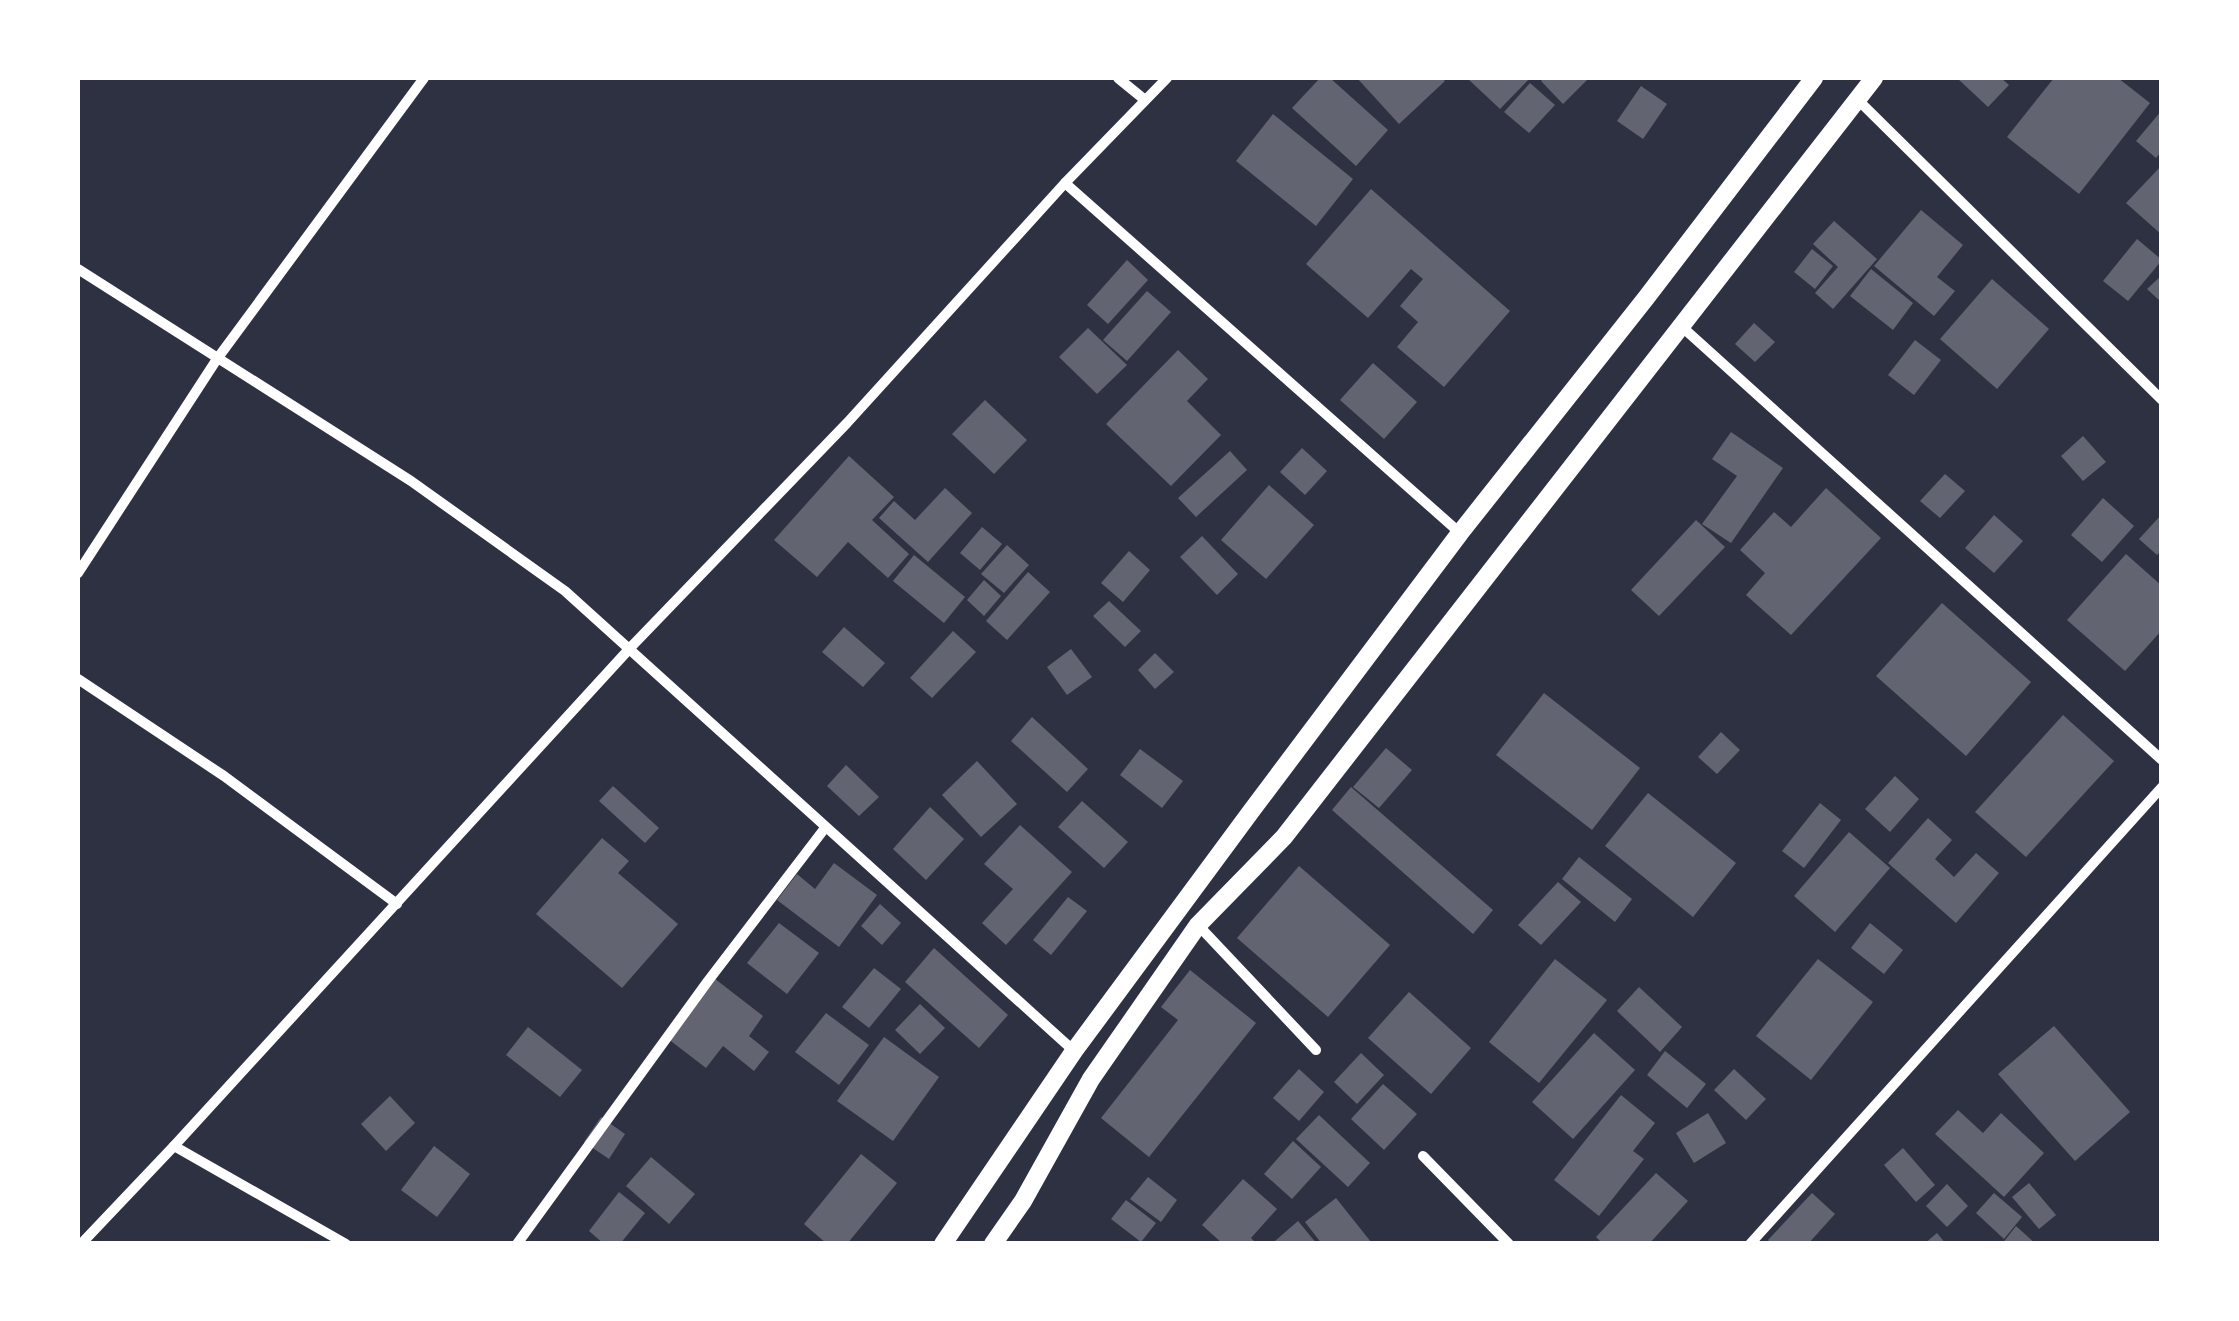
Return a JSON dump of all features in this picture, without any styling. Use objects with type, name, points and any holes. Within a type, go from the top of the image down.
[{"type":"street","points":[[78,573],[217,360],[424,78]]},
{"type":"street","points":[[1118,78],[1145,100]]},
{"type":"street","points":[[80,1244],[631,647],[847,423],[1065,182],[1167,78]]},
{"type":"street","points":[[942,1244],[1074,1051],[1460,533],[1814,78]]},
{"type":"street","points":[[993,1244],[1023,1202],[1091,1079],[1198,925],[1284,837],[1874,78]]},
{"type":"street","points":[[1857,98],[2162,400]]},
{"type":"street","points":[[1065,182],[1460,533]]},
{"type":"street","points":[[78,269],[411,480],[565,591],[1074,1051]]},
{"type":"street","points":[[1679,325],[2162,760]]},
{"type":"street","points":[[78,679],[224,776],[397,904]]},
{"type":"street","points":[[1750,1244],[2162,787]]},
{"type":"street","points":[[517,1244],[825,828]]},
{"type":"street","points":[[1198,925],[1316,1050]]},
{"type":"street","points":[[174,1146],[346,1244]]},
{"type":"street","points":[[1423,1156],[1509,1244]]},
{"type":"building","points":[[1320,78],[1330,78],[1388,130],[1356,166],[1292,108]]},
{"type":"building","points":[[1357,78],[1441,78],[1445,81],[1399,124]]},
{"type":"building","points":[[1467,78],[1530,78],[1500,109]]},
{"type":"building","points":[[1957,78],[2001,78],[2009,85],[1988,107]]},
{"type":"building","points":[[2054,78],[2118,78],[2150,103],[2079,194],[2007,137]]},
{"type":"building","points":[[1587,80],[1563,104],[1541,81]]},
{"type":"building","points":[[1530,83],[1555,105],[1529,133],[1504,112]]},
{"type":"building","points":[[1641,86],[1667,104],[1643,139],[1617,121]]},
{"type":"building","points":[[2162,110],[2162,151],[2156,158],[2136,141]]},
{"type":"building","points":[[1273,114],[1353,179],[1316,226],[1236,161]]},
{"type":"building","points":[[2162,165],[2162,235],[2126,203]]},
{"type":"building","points":[[1371,189],[1510,311],[1444,387],[1397,347],[1418,322],[1400,306],[1423,279],[1411,269],[1368,318],[1306,264]]},
{"type":"building","points":[[1921,210],[1963,245],[1937,277],[1955,291],[1934,316],[1874,266]]},
{"type":"building","points":[[1834,221],[1877,259],[1833,309],[1815,293],[1838,267],[1813,244]]},
{"type":"building","points":[[2137,239],[2162,260],[2128,301],[2103,281]]},
{"type":"building","points":[[1812,249],[1833,266],[1815,289],[1794,272]]},
{"type":"building","points":[[1127,260],[1148,280],[1108,324],[1087,305]]},
{"type":"building","points":[[1871,269],[1913,303],[1893,330],[1850,296]]},
{"type":"building","points":[[2162,275],[2162,303],[2147,289]]},
{"type":"building","points":[[1992,279],[2049,329],[1997,389],[1940,339]]},
{"type":"building","points":[[1147,291],[1171,312],[1127,361],[1103,340]]},
{"type":"building","points":[[1754,323],[1775,342],[1755,362],[1735,344]]},
{"type":"building","points":[[1088,328],[1127,365],[1097,394],[1059,357]]},
{"type":"building","points":[[1915,340],[1941,360],[1914,395],[1888,375]]},
{"type":"building","points":[[1178,350],[1208,379],[1187,401],[1221,435],[1171,486],[1106,424]]},
{"type":"building","points":[[1373,363],[1417,402],[1384,439],[1340,400]]},
{"type":"building","points":[[985,400],[1027,440],[994,474],[952,434]]},
{"type":"building","points":[[1731,432],[1783,468],[1731,543],[1702,524],[1737,476],[1712,459]]},
{"type":"building","points":[[2083,436],[2106,462],[2083,481],[2061,456]]},
{"type":"building","points":[[1302,448],[1327,471],[1305,495],[1280,472]]},
{"type":"building","points":[[1230,451],[1247,470],[1196,517],[1178,498]]},
{"type":"building","points":[[849,456],[894,497],[872,520],[909,554],[888,578],[848,542],[817,577],[774,540]]},
{"type":"building","points":[[1945,474],[1965,491],[1940,518],[1920,501]]},
{"type":"building","points":[[1269,485],[1314,525],[1266,579],[1221,540]]},
{"type":"building","points":[[945,488],[972,513],[928,562],[879,518],[894,501],[915,520]]},
{"type":"building","points":[[1826,488],[1881,538],[1791,635],[1746,595],[1765,573],[1740,550],[1774,512],[1791,527]]},
{"type":"building","points":[[2103,498],[2134,526],[2102,562],[2071,535]]},
{"type":"building","points":[[2162,514],[2162,550],[2157,555],[2139,539]]},
{"type":"building","points":[[1994,515],[2023,541],[1994,573],[1965,548]]},
{"type":"building","points":[[1696,520],[1725,547],[1659,616],[1631,590]]},
{"type":"building","points":[[982,527],[1002,544],[980,570],[960,553]]},
{"type":"building","points":[[1202,536],[1238,574],[1217,595],[1180,557]]},
{"type":"building","points":[[1007,545],[1029,565],[1004,593],[981,574]]},
{"type":"building","points":[[1129,551],[1150,570],[1123,602],[1101,583]]},
{"type":"building","points":[[2126,554],[2162,586],[2162,630],[2125,671],[2067,620]]},
{"type":"building","points":[[914,555],[965,597],[944,623],[893,581]]},
{"type":"building","points":[[1028,572],[1050,592],[1007,640],[986,621]]},
{"type":"building","points":[[984,580],[1001,596],[984,616],[967,600]]},
{"type":"building","points":[[1109,601],[1141,631],[1125,647],[1093,616]]},
{"type":"building","points":[[1942,603],[2031,682],[1966,756],[1876,676]]},
{"type":"building","points":[[844,627],[885,663],[863,687],[822,652]]},
{"type":"building","points":[[953,631],[976,652],[932,698],[910,678]]},
{"type":"building","points":[[1071,649],[1092,677],[1067,695],[1047,667]]},
{"type":"building","points":[[1155,653],[1174,672],[1155,689],[1138,670]]},
{"type":"building","points":[[1544,693],[1640,768],[1592,830],[1496,755]]},
{"type":"building","points":[[2063,715],[2114,761],[2026,857],[1975,812]]},
{"type":"building","points":[[1032,717],[1088,769],[1067,792],[1011,741]]},
{"type":"building","points":[[1721,732],[1740,750],[1717,774],[1698,757]]},
{"type":"building","points":[[1386,748],[1412,770],[1379,808],[1353,787]]},
{"type":"building","points":[[1140,749],[1183,781],[1162,808],[1120,775]]},
{"type":"building","points":[[977,761],[1017,804],[981,837],[942,795]]},
{"type":"building","points":[[846,765],[879,797],[859,816],[827,786]]},
{"type":"building","points":[[1895,776],[1919,799],[1890,832],[1865,809]]},
{"type":"building","points":[[613,786],[659,828],[645,843],[599,801]]},
{"type":"building","points":[[1351,787],[1493,910],[1473,934],[1332,810]]},
{"type":"building","points":[[1648,793],[1736,863],[1693,917],[1605,846]]},
{"type":"building","points":[[1082,801],[1128,842],[1104,868],[1058,827]]},
{"type":"building","points":[[1820,803],[1841,820],[1804,868],[1782,851]]},
{"type":"building","points":[[930,807],[964,839],[926,880],[893,849]]},
{"type":"building","points":[[1928,818],[1952,840],[1935,859],[1954,877],[1976,853],[1999,873],[1956,923],[1888,863]]},
{"type":"building","points":[[1020,825],[1072,872],[1006,945],[982,923],[1013,889],[984,864]]},
{"type":"building","points":[[1849,832],[1890,868],[1835,932],[1794,896]]},
{"type":"building","points":[[602,838],[629,861],[618,873],[678,924],[622,988],[536,914]]},
{"type":"building","points":[[1579,857],[1632,899],[1615,922],[1562,879]]},
{"type":"building","points":[[834,863],[877,895],[839,947],[777,900],[797,874],[815,889]]},
{"type":"building","points":[[1299,866],[1390,945],[1328,1017],[1237,938]]},
{"type":"building","points":[[1558,882],[1581,902],[1541,945],[1518,925]]},
{"type":"building","points":[[1068,897],[1087,911],[1051,955],[1033,940]]},
{"type":"building","points":[[880,904],[901,923],[882,945],[861,926]]},
{"type":"building","points":[[779,923],[819,953],[787,994],[747,963]]},
{"type":"building","points":[[1870,923],[1903,950],[1884,974],[1851,948]]},
{"type":"building","points":[[934,948],[1008,1015],[979,1048],[905,982]]},
{"type":"building","points":[[1555,959],[1607,1000],[1539,1083],[1489,1042]]},
{"type":"building","points":[[1818,959],[1873,1002],[1811,1080],[1756,1036]]},
{"type":"building","points":[[874,968],[901,989],[869,1028],[842,1007]]},
{"type":"building","points":[[1190,970],[1256,1023],[1149,1157],[1101,1118],[1178,1020],[1161,1007]]},
{"type":"building","points":[[710,975],[763,1016],[749,1036],[769,1052],[754,1071],[723,1046],[706,1068],[663,1035]]},
{"type":"building","points":[[1639,987],[1682,1027],[1660,1052],[1617,1011]]},
{"type":"building","points":[[1409,992],[1471,1048],[1431,1094],[1368,1038]]},
{"type":"building","points":[[920,1004],[945,1028],[920,1054],[895,1030]]},
{"type":"building","points":[[826,1013],[869,1045],[839,1085],[795,1052]]},
{"type":"building","points":[[2054,1026],[2130,1112],[2075,1161],[1998,1074]]},
{"type":"building","points":[[528,1027],[582,1070],[560,1097],[506,1055]]},
{"type":"building","points":[[1594,1033],[1635,1070],[1573,1139],[1532,1102]]},
{"type":"building","points":[[884,1037],[939,1077],[893,1141],[837,1101]]},
{"type":"building","points":[[1665,1051],[1706,1084],[1687,1108],[1647,1075]]},
{"type":"building","points":[[1361,1053],[1384,1075],[1357,1104],[1334,1082]]},
{"type":"building","points":[[1299,1069],[1324,1092],[1299,1121],[1273,1098]]},
{"type":"building","points":[[1734,1069],[1766,1099],[1746,1120],[1714,1090]]},
{"type":"building","points":[[1383,1084],[1417,1114],[1384,1150],[1351,1119]]},
{"type":"building","points":[[1621,1095],[1655,1123],[1633,1151],[1644,1159],[1599,1216],[1554,1180]]},
{"type":"building","points":[[390,1096],[415,1123],[386,1151],[361,1124]]},
{"type":"building","points":[[1958,1110],[1983,1133],[2001,1113],[2044,1153],[2004,1197],[1935,1134]]},
{"type":"building","points":[[1708,1113],[1726,1143],[1694,1163],[1676,1133]]},
{"type":"building","points":[[1319,1115],[1370,1163],[1348,1187],[1296,1139]]},
{"type":"building","points":[[601,1117],[625,1134],[609,1159],[584,1142]]},
{"type":"building","points":[[1293,1141],[1321,1167],[1292,1199],[1264,1174]]},
{"type":"building","points":[[434,1146],[470,1174],[437,1217],[401,1190]]},
{"type":"building","points":[[1903,1148],[1935,1185],[1916,1202],[1884,1165]]},
{"type":"building","points":[[861,1154],[897,1183],[847,1244],[827,1244],[804,1224]]},
{"type":"building","points":[[651,1157],[695,1194],[669,1224],[626,1186]]},
{"type":"building","points":[[1656,1173],[1688,1201],[1649,1244],[1603,1244],[1596,1237]]},
{"type":"building","points":[[1148,1177],[1177,1200],[1161,1222],[1130,1199]]},
{"type":"building","points":[[1243,1179],[1277,1209],[1251,1238],[1257,1244],[1223,1244],[1202,1225]]},
{"type":"building","points":[[2029,1183],[2056,1215],[2039,1229],[2012,1197]]},
{"type":"building","points":[[1947,1184],[1968,1206],[1947,1227],[1926,1206]]},
{"type":"building","points":[[619,1192],[645,1213],[620,1244],[604,1244],[589,1231]]},
{"type":"building","points":[[1812,1193],[1835,1214],[1808,1244],[1772,1244],[1768,1240]]},
{"type":"building","points":[[1994,1193],[2022,1217],[2004,1239],[1976,1213]]},
{"type":"building","points":[[1336,1198],[1369,1244],[1322,1244],[1305,1222]]},
{"type":"building","points":[[1126,1200],[1156,1223],[1141,1242],[1111,1219]]},
{"type":"building","points":[[1298,1221],[1317,1244],[1275,1241]]},
{"type":"building","points":[[2016,1226],[2036,1244],[2002,1244]]},
{"type":"building","points":[[1937,1233],[1946,1244],[1924,1244]]}]
